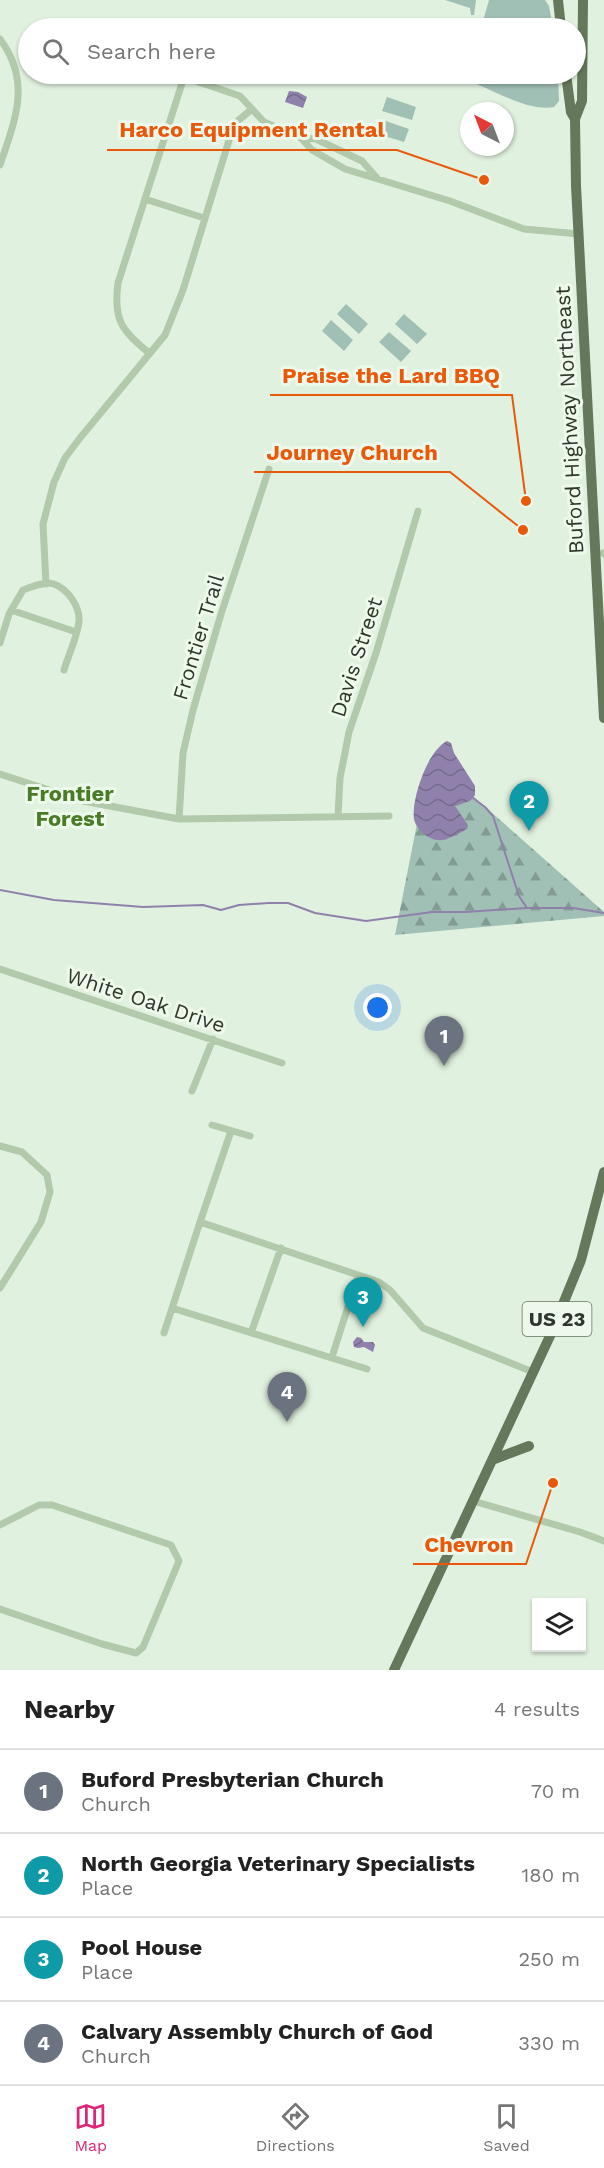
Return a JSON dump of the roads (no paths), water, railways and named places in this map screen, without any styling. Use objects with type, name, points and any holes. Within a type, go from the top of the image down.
[{"type":"main road","points":[[558,0],[560,18]]},
{"type":"main road","points":[[583,0],[583,18]]},
{"type":"main road","points":[[567,84],[571,112],[575,119]]},
{"type":"main road","points":[[575,119],[582,101],[582,84]]},
{"type":"main road","name":"Buford Highway Northeast","points":[[575,119],[593,513],[602,553],[604,718]]},
{"type":"main road","points":[[593,513],[604,527]]},
{"type":"main road","name":"US 23","points":[[394,1670],[550,1336],[581,1260],[604,1172]]},
{"type":"main road","points":[[492,1460],[528,1446]]},
{"type":"street","points":[[0,39],[15,65],[18,78]]},
{"type":"street","points":[[0,165],[17,111],[19,84]]},
{"type":"street","points":[[149,353],[128,335],[116,313],[118,283],[182,84]]},
{"type":"street","points":[[209,84],[240,96],[264,122],[301,138],[316,139],[362,161],[377,178]]},
{"type":"street","points":[[46,584],[43,524],[54,482],[65,458],[165,335],[183,290],[234,124],[252,109]]},
{"type":"street","points":[[301,138],[312,150],[345,169],[450,201],[524,230],[579,234]]},
{"type":"street","points":[[333,162],[340,151]]},
{"type":"street","points":[[145,199],[204,218]]},
{"type":"street","name":"Frontier Trail","points":[[178,819],[183,753],[193,710],[221,614],[269,469]]},
{"type":"street","name":"Davis Street","points":[[338,816],[340,778],[349,732],[376,653],[418,511]]},
{"type":"street","points":[[0,643],[11,610],[23,590],[41,584],[54,584],[68,594],[76,606],[79,621],[64,670]]},
{"type":"street","points":[[11,610],[76,632]]},
{"type":"street","points":[[0,774],[83,801],[178,819],[390,816]]},
{"type":"street","name":"White Oak Drive","points":[[0,969],[282,1063]]},
{"type":"street","points":[[192,1091],[213,1039]]},
{"type":"street","points":[[212,1125],[250,1136]]},
{"type":"street","points":[[164,1333],[231,1131]]},
{"type":"street","points":[[0,1146],[22,1152],[31,1160],[47,1175],[50,1192],[41,1222],[0,1288]]},
{"type":"street","points":[[200,1222],[379,1282],[390,1290],[423,1328],[533,1372]]},
{"type":"street","points":[[250,1333],[281,1248]]},
{"type":"street","points":[[332,1358],[358,1275]]},
{"type":"street","points":[[172,1308],[367,1368]]},
{"type":"street","points":[[473,1501],[604,1541]]},
{"type":"street","points":[[0,1525],[39,1505],[52,1505],[171,1545],[179,1561],[143,1647],[136,1653],[102,1644],[0,1609]]},
{"type":"water","points":[[289,91],[298,92],[307,97],[303,108],[285,102]]},
{"type":"water","points":[[447,741],[451,743],[454,753],[475,786],[475,795],[470,801],[455,806],[468,825],[467,829],[447,839],[438,840],[421,831],[415,823],[414,810],[418,788],[427,764],[433,754]]},
{"type":"water","points":[[357,1337],[364,1342],[373,1342],[375,1345],[373,1352],[364,1347],[354,1347],[353,1342]]},
{"type":"waterway","points":[[473,798],[493,816],[519,896],[527,908]]},
{"type":"waterway","points":[[0,890],[54,900],[143,907],[203,905],[221,910],[239,905],[288,903],[315,913],[366,921],[432,912],[527,908],[573,908],[604,913]]},
{"type":"place","name":"Harco Equipment Rental","points":[[484,180]]},
{"type":"place","name":"Praise the Lard BBQ","points":[[526,501]]},
{"type":"place","name":"Journey Church","points":[[523,530]]},
{"type":"place","name":"North Georgia Veterinary Specialists","points":[[529,831]]},
{"type":"place","name":"Buford Presbyterian Church","points":[[444,1066]]},
{"type":"place","name":"Pool House","points":[[363,1327]]},
{"type":"place","name":"Calvary Assembly Church of God","points":[[287,1422]]},
{"type":"place","name":"Chevron","points":[[553,1483]]},
{"type":"district","name":"Frontier Forest","points":[[70,806]]}]
